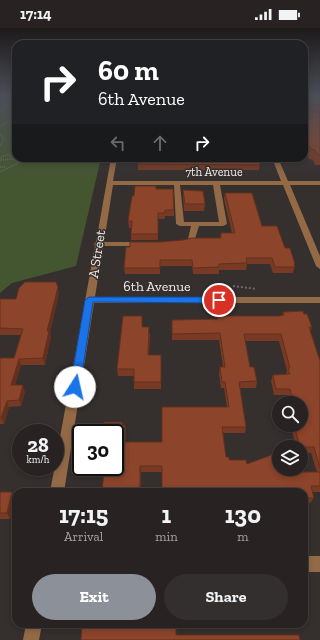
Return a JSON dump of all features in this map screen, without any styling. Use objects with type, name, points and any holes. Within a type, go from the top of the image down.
[{"type":"street","name":"A Street","points":[[58,488],[98,244],[113,162]]},
{"type":"street","points":[[277,162],[320,266]]},
{"type":"street","name":"7th Avenue","points":[[109,183],[320,183]]},
{"type":"street","points":[[177,183],[180,224],[223,224],[216,183]]},
{"type":"street","points":[[175,243],[191,240],[196,224]]},
{"type":"street","points":[[98,244],[154,244]]},
{"type":"street","name":"6th Avenue","points":[[89,300],[320,300]]},
{"type":"street","points":[[308,564],[320,564]]},
{"type":"street","points":[[31,640],[33,628]]},
{"type":"path","points":[[0,135],[4,138],[0,146]]},
{"type":"path","points":[[0,160],[2,156],[7,154],[12,159]]},
{"type":"path","points":[[0,160],[12,159]]},
{"type":"path","points":[[0,172],[20,162]]},
{"type":"path","points":[[0,167],[6,168]]},
{"type":"path","points":[[233,286],[261,290]]},
{"type":"green space","points":[[0,124],[12,124],[12,162],[100,162],[76,266],[12,283],[0,293]]},
{"type":"building","points":[[308,124],[320,124],[320,155],[318,155],[315,150],[311,149],[308,144]]},
{"type":"building","points":[[138,162],[259,162],[260,165],[138,164]]},
{"type":"building","points":[[135,186],[156,186],[156,189],[173,189],[174,210],[165,210],[165,213],[158,213],[158,234],[131,234],[132,221],[128,221]]},
{"type":"building","points":[[183,190],[203,191],[205,204],[185,204]]},
{"type":"building","points":[[225,193],[252,193],[262,226],[277,226],[285,248],[290,248],[295,267],[275,267],[272,258],[246,258],[247,263],[219,264],[219,267],[193,268],[192,260],[160,260],[160,268],[124,268],[126,247],[130,247],[130,242],[160,242],[192,238],[221,238],[221,233],[235,233]]},
{"type":"building","points":[[25,282],[56,282],[58,287],[47,331],[49,331],[43,358],[19,359],[11,385],[23,385],[19,400],[7,401],[0,418],[0,358],[14,358],[23,329],[0,328],[0,299],[16,299],[19,288]]},
{"type":"building","points":[[303,311],[304,314],[307,314],[312,327],[309,327],[320,361],[320,468],[314,447],[308,447],[308,440],[298,440],[296,432],[308,432],[308,396],[292,396],[290,389],[276,389],[273,375],[290,374],[288,368],[290,368],[281,334],[244,334],[250,367],[254,367],[257,381],[239,382],[246,427],[222,427],[226,457],[229,457],[229,460],[246,460],[247,464],[272,455],[272,476],[308,476],[308,472],[320,472],[320,486],[311,486],[314,498],[308,498],[308,488],[162,488],[162,466],[140,466],[140,488],[102,488],[104,476],[124,476],[124,442],[162,442],[162,407],[229,407],[225,382],[222,382],[220,367],[225,367],[220,333],[172,334],[172,320],[218,319],[217,316],[284,315],[283,312]]},
{"type":"building","points":[[123,316],[142,316],[142,327],[149,327],[148,355],[161,355],[161,382],[134,382],[134,369],[117,369]]},
{"type":"building","points":[[104,422],[122,422],[122,424],[104,424]]},
{"type":"building","points":[[0,492],[12,492],[7,513],[0,513]]},
{"type":"building","points":[[82,628],[176,628],[176,635],[299,635],[300,640],[81,640]]},
{"type":"route","points":[[75,387],[89,300],[219,300]]}]
